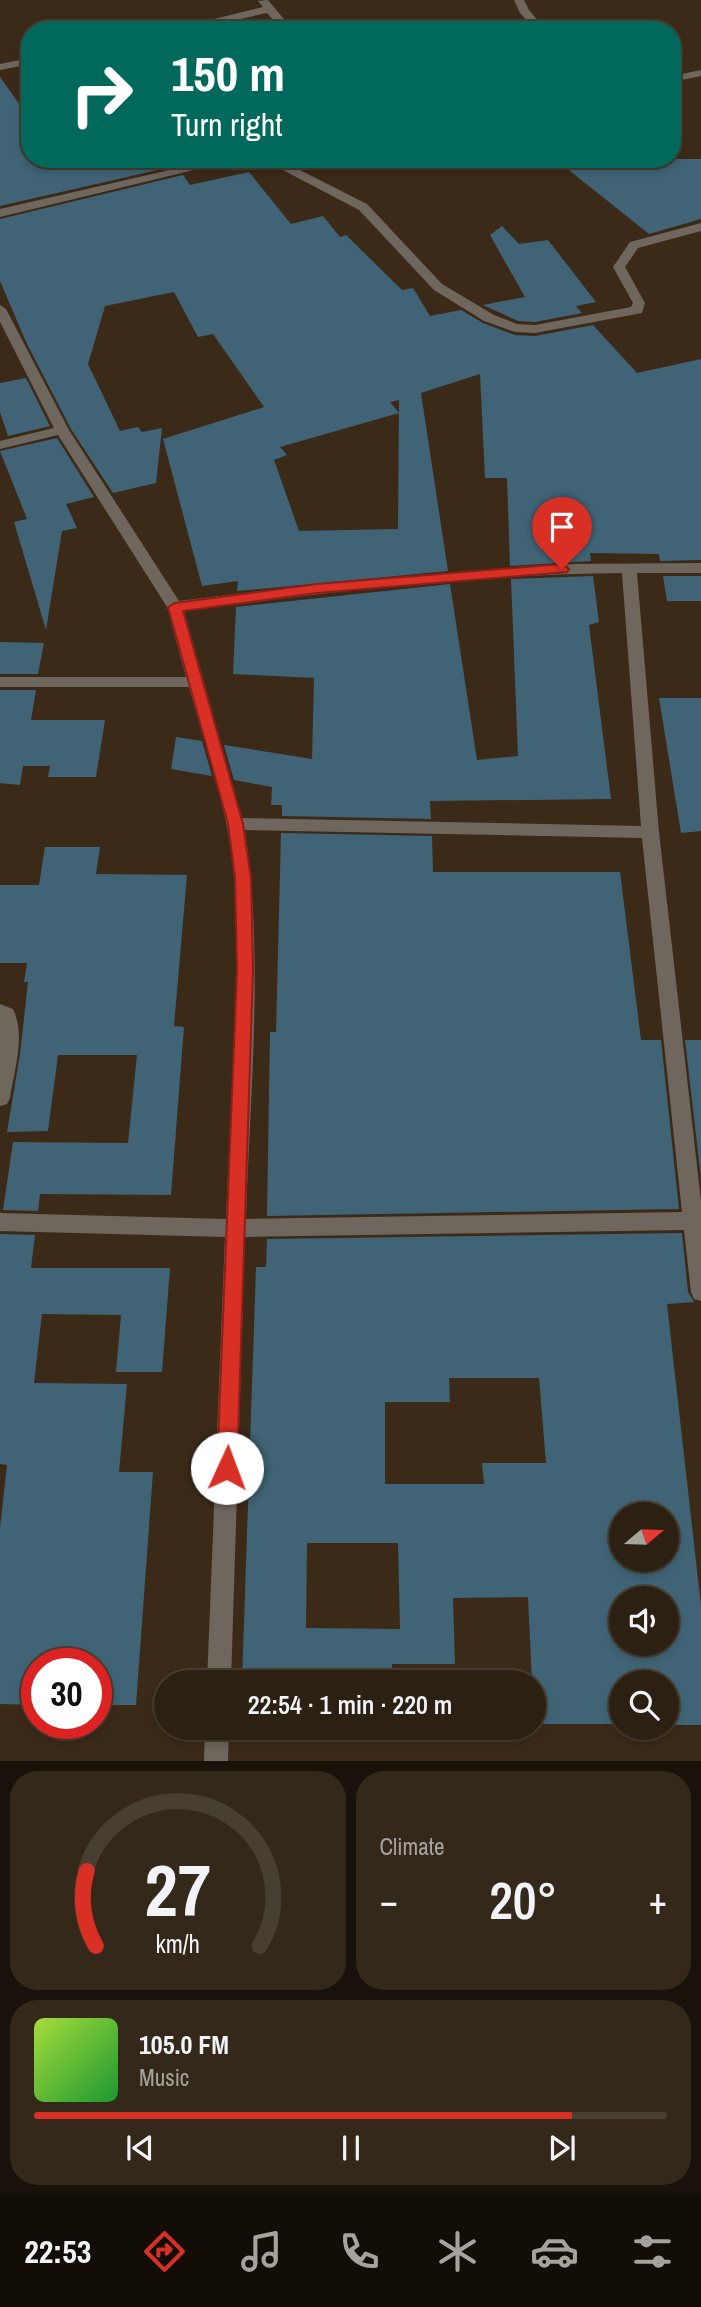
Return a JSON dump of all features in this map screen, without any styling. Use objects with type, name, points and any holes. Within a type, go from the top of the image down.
[{"type":"street","points":[[519,0],[533,21]]},
{"type":"street","points":[[206,21],[266,4],[280,21]]},
{"type":"street","points":[[0,67],[21,63]]},
{"type":"street","points":[[681,77],[701,73]]},
{"type":"street","points":[[0,213],[194,168]]},
{"type":"street","points":[[286,168],[363,207],[438,287],[489,318],[515,328],[535,330],[637,310],[639,303],[619,268],[634,244],[701,227]]},
{"type":"street","points":[[0,309],[62,430],[175,607],[235,824],[243,878],[245,969],[219,1670]]},
{"type":"street","points":[[0,445],[62,430]]},
{"type":"street","points":[[175,607],[317,589],[562,569],[701,568]]},
{"type":"street","points":[[629,569],[650,832],[701,1292]]},
{"type":"street","points":[[0,682],[194,682]]},
{"type":"street","points":[[235,824],[650,832]]},
{"type":"street","points":[[0,1010],[6,1014],[9,1049],[0,1098]]},
{"type":"street","points":[[0,1222],[236,1228],[692,1221]]},
{"type":"street","points":[[216,1761],[217,1740]]},
{"type":"building","points":[[0,77],[21,106],[21,168],[166,168],[0,206]]},
{"type":"building","points":[[681,159],[701,159],[701,219],[649,234],[566,168],[681,168]]},
{"type":"building","points":[[249,172],[291,224],[323,216],[340,237],[346,235],[402,290],[413,288],[430,316],[461,310],[483,323],[515,335],[535,336],[593,325],[637,373],[701,359],[701,560],[660,561],[659,554],[590,553],[591,561],[510,566],[507,478],[485,478],[480,374],[421,393],[448,571],[237,591],[238,581],[202,586],[163,439],[264,407],[213,334],[198,337],[174,292],[105,306],[88,364],[120,431],[138,427],[142,432],[162,428],[156,483],[113,493],[71,429],[27,344],[0,281],[0,219],[183,175],[190,185]],"holes":[[[399,400],[399,413],[390,402]],[[399,413],[398,529],[299,531],[274,460],[287,455],[280,447]]]},
{"type":"building","points":[[502,226],[519,244],[548,240],[596,302],[576,306],[582,313],[535,322],[518,321],[483,305],[525,297],[490,235]]},
{"type":"building","points":[[26,378],[50,426],[8,436],[0,412],[0,383]]},
{"type":"building","points":[[57,438],[94,497],[66,504],[77,528],[62,531],[46,630],[14,522],[27,519],[0,451]]},
{"type":"building","points":[[593,576],[599,622],[589,625],[611,799],[430,801],[431,819],[282,816],[282,805],[271,805],[272,787],[234,780],[224,745],[312,759],[314,678],[233,674],[236,607],[450,584],[477,760],[518,756],[511,579]]},
{"type":"building","points":[[663,576],[701,576],[701,601],[667,601]]},
{"type":"building","points":[[0,642],[44,643],[38,674],[0,674]]},
{"type":"building","points":[[0,690],[36,690],[31,720],[105,720],[96,777],[48,777],[50,766],[23,766],[20,785],[0,783]]},
{"type":"building","points":[[659,698],[701,698],[701,831],[681,833]]},
{"type":"building","points":[[176,737],[202,741],[212,776],[171,769]]},
{"type":"building","points":[[281,833],[432,836],[433,872],[620,872],[641,1040],[661,1040],[679,1209],[267,1216],[270,1032],[276,1032]]},
{"type":"building","points":[[45,847],[100,847],[96,874],[187,875],[174,1026],[184,1027],[171,1195],[40,1194],[38,1211],[3,1210],[13,1142],[128,1143],[137,1055],[58,1055],[48,1131],[7,1132],[28,982],[24,982],[27,963],[0,963],[0,885],[39,885]]},
{"type":"building","points":[[685,1040],[701,1040],[701,1178]]},
{"type":"building","points":[[682,1233],[688,1292],[694,1302],[667,1304],[701,1606],[701,1725],[679,1725],[679,1670],[609,1670],[609,1724],[546,1724],[546,1670],[531,1670],[528,1597],[453,1598],[455,1664],[392,1664],[392,1670],[242,1670],[256,1267],[266,1267],[267,1239]],"holes":[[[449,1378],[539,1378],[546,1463],[482,1463],[484,1484],[385,1484],[385,1402],[450,1402]],[[307,1543],[398,1543],[400,1629],[306,1628]]]},
{"type":"building","points":[[0,1234],[35,1235],[31,1268],[170,1268],[162,1372],[116,1372],[121,1315],[42,1314],[34,1383],[127,1384],[119,1472],[153,1472],[136,1705],[112,1705],[112,1648],[21,1648],[21,1705],[0,1704],[0,1528],[7,1465],[0,1464]]},
{"type":"route","points":[[227,1468],[245,969],[243,878],[235,824],[175,607],[317,589],[562,569]]}]
